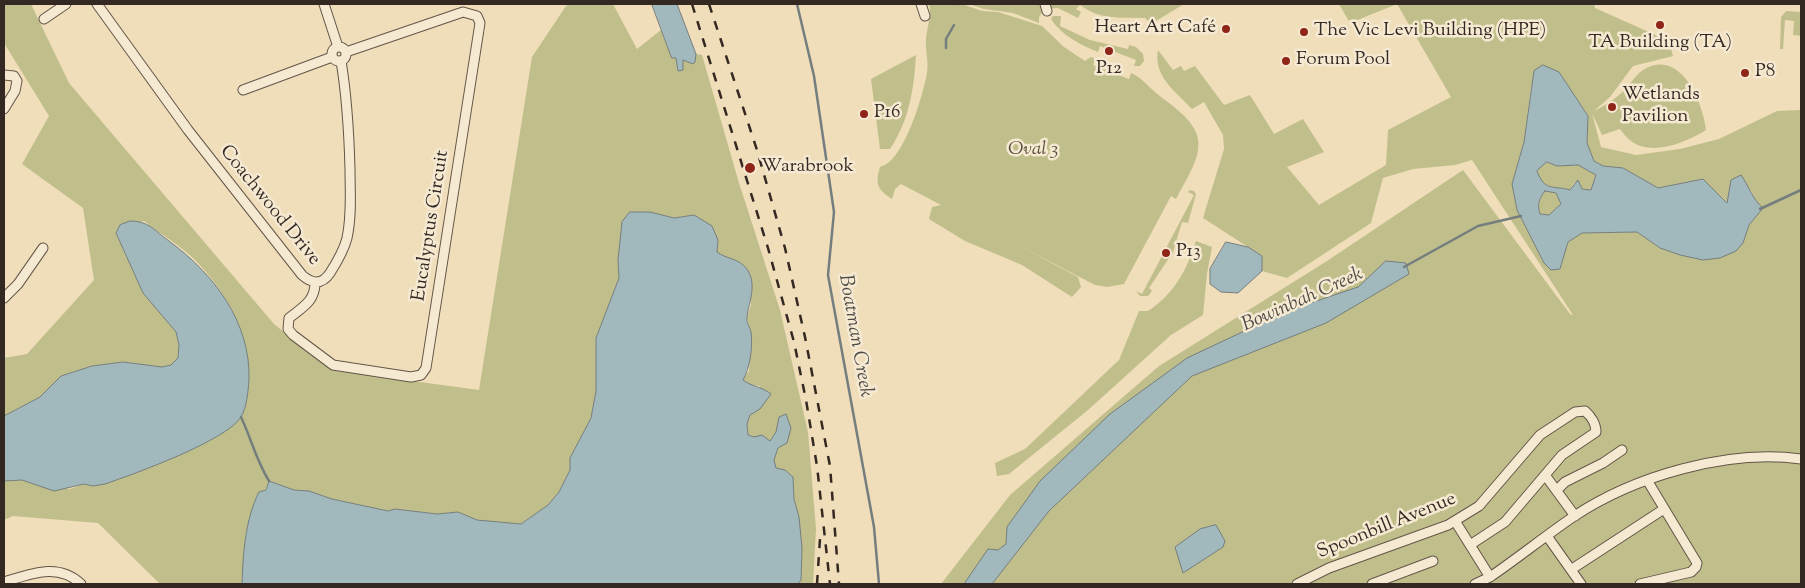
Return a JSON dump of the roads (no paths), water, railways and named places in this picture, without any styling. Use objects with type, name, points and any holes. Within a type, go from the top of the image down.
[{"type":"street","points":[[44,19],[66,4]]},
{"type":"street","name":"Coachwood Drive","points":[[97,4],[188,130],[302,275],[315,283],[321,282],[328,276],[338,262],[346,238],[351,209],[348,103],[337,59]]},
{"type":"street","points":[[243,90],[337,59],[346,58],[324,4]]},
{"type":"street","points":[[921,4],[925,16]]},
{"type":"street","name":"Eucalyptus Circuit","points":[[315,283],[315,292],[311,300],[289,318],[288,329],[293,335],[333,365],[411,377],[421,375],[426,368],[480,23],[477,16],[463,12],[342,49]]},
{"type":"street","points":[[337,59],[332,52],[342,49]]},
{"type":"street","points":[[4,75],[14,76],[17,84],[14,95],[4,109]]},
{"type":"street","points":[[4,298],[18,284],[43,248]]},
{"type":"street","name":"Spoonbill Avenue","points":[[1297,584],[1329,568],[1455,521],[1480,506],[1540,435],[1575,412],[1585,411],[1596,426],[1596,432],[1562,455],[1505,522],[1470,545]]},
{"type":"street","points":[[1558,489],[1565,482],[1596,467],[1622,450]]},
{"type":"street","points":[[1475,584],[1490,577],[1575,516],[1647,480],[1722,461],[1773,457],[1801,459]]},
{"type":"street","points":[[1545,475],[1558,489],[1575,516]]},
{"type":"street","points":[[1640,584],[1688,573],[1696,567],[1696,559],[1647,480]]},
{"type":"street","points":[[1572,569],[1664,509]]},
{"type":"street","points":[[1455,521],[1490,577]]},
{"type":"street","points":[[1546,536],[1572,569],[1581,584]]},
{"type":"street","points":[[1372,584],[1433,561]]},
{"type":"street","points":[[4,582],[44,570],[62,572],[81,584]]},
{"type":"water","points":[[652,4],[677,4],[696,54],[693,64],[683,60],[683,70],[678,71],[676,58],[672,58]]},
{"type":"water","points":[[1543,65],[1559,72],[1588,116],[1587,143],[1594,161],[1603,166],[1623,168],[1658,188],[1703,179],[1727,203],[1731,180],[1741,175],[1753,197],[1763,208],[1749,225],[1743,243],[1736,251],[1720,258],[1703,260],[1660,248],[1637,232],[1582,233],[1568,242],[1560,269],[1551,270],[1544,263],[1517,210],[1512,184],[1524,142],[1534,71]],"holes":[[[1547,162],[1557,166],[1578,165],[1596,175],[1591,190],[1582,189],[1578,180],[1570,190],[1546,185],[1537,171]],[[1545,191],[1556,193],[1561,204],[1549,215],[1540,214],[1539,210],[1539,202]]]},
{"type":"water","points":[[630,212],[650,212],[674,218],[694,215],[712,226],[718,240],[717,252],[739,262],[750,274],[752,292],[747,319],[752,338],[749,363],[743,380],[771,394],[760,409],[750,415],[747,424],[748,435],[754,437],[762,435],[770,441],[776,432],[779,417],[786,414],[791,428],[787,443],[778,448],[774,460],[776,468],[785,470],[793,477],[794,499],[799,517],[802,548],[801,580],[798,584],[242,584],[244,549],[251,514],[259,492],[266,490],[269,481],[294,490],[309,491],[332,499],[388,511],[395,509],[437,514],[458,512],[477,520],[521,524],[548,505],[559,492],[570,470],[570,458],[591,418],[596,391],[596,338],[619,278],[618,260],[622,222]]},
{"type":"water","points":[[130,221],[137,221],[151,227],[185,254],[214,284],[226,301],[244,338],[248,359],[249,384],[245,409],[241,417],[232,426],[218,436],[157,465],[105,484],[93,486],[84,484],[54,491],[22,480],[4,481],[4,416],[40,397],[61,376],[92,366],[123,362],[162,367],[171,365],[178,358],[179,345],[176,332],[143,293],[116,233],[120,225]]},
{"type":"water","points":[[1226,242],[1248,247],[1262,256],[1262,271],[1238,293],[1221,292],[1210,284],[1210,269]]},
{"type":"water","points":[[1386,261],[1406,263],[1409,274],[1326,323],[1192,376],[1049,511],[992,584],[964,584],[988,549],[998,550],[1006,544],[1007,527],[1040,481],[1110,414],[1187,358],[1287,311],[1358,287]]},
{"type":"water","points":[[1216,525],[1225,541],[1223,547],[1183,573],[1175,547],[1200,529]]},
{"type":"waterway","name":"Boatman Creek","points":[[797,4],[814,76],[834,212],[828,275],[874,527],[879,584]]},
{"type":"waterway","points":[[946,48],[946,39],[954,25]]},
{"type":"waterway","name":"Bowinbah Creek","points":[[1760,209],[1801,190]]},
{"type":"waterway","name":"Bowinbah Creek","points":[[1404,267],[1478,226],[1521,216]]},
{"type":"waterway","points":[[241,417],[269,481]]},
{"type":"railway","points":[[692,4],[768,248],[794,342],[817,466],[830,584]]},
{"type":"railway","points":[[709,4],[757,150],[785,248],[805,337],[830,466],[839,584]]},
{"type":"railway","points":[[817,584],[820,539]]},
{"type":"place","name":"TA Building (TA)","points":[[1660,25]]},
{"type":"place","name":"Heart Art Café","points":[[1226,29]]},
{"type":"place","name":"The Vic Levi Building (HPE)","points":[[1304,32]]},
{"type":"place","name":"P12","points":[[1109,51]]},
{"type":"place","name":"Forum Pool","points":[[1286,61]]},
{"type":"place","name":"P8","points":[[1745,73]]},
{"type":"place","name":"Wetlands Pavilion","points":[[1612,107]]},
{"type":"place","name":"P16","points":[[864,114]]},
{"type":"place","name":"Warabrook","points":[[750,168]]},
{"type":"place","name":"P13","points":[[1166,253]]},
{"type":"park label","name":"Oval 3","points":[[1033,151]]}]
